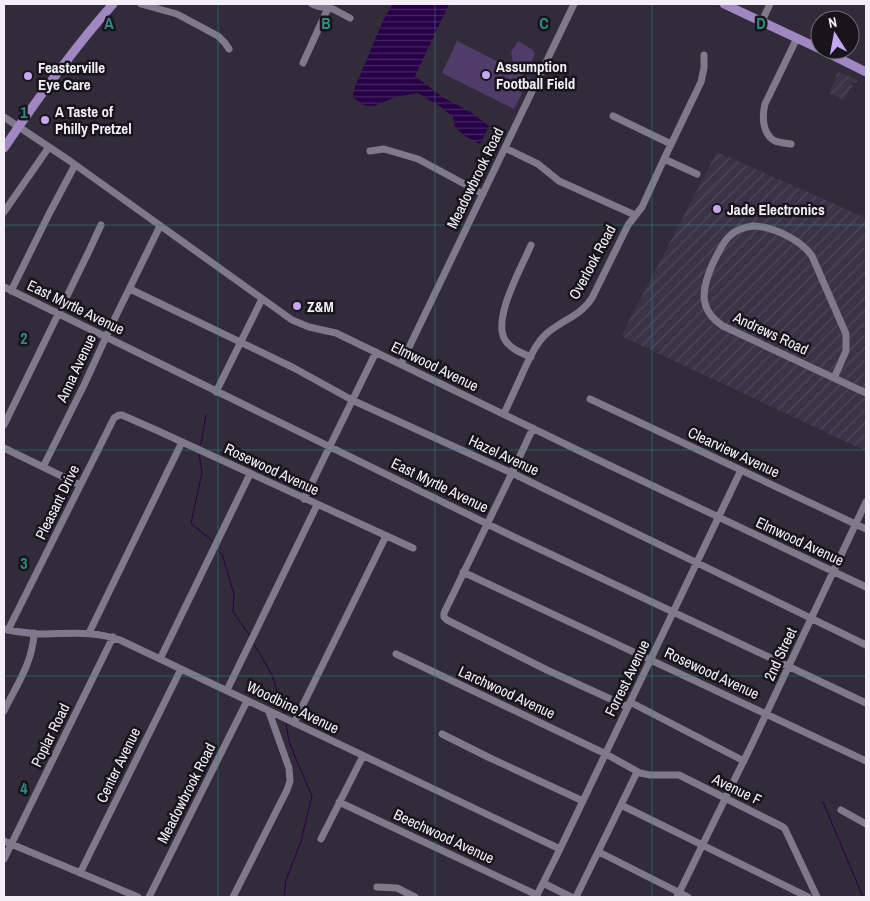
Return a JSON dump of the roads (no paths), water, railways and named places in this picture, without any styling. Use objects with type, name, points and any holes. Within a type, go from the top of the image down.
[{"type":"main road","points":[[4,148],[49,83],[81,41],[113,4]]},
{"type":"main road","points":[[724,4],[810,44]]},
{"type":"main road","points":[[841,60],[866,72]]},
{"type":"street","points":[[141,4],[177,14],[218,36],[229,49]]},
{"type":"street","points":[[312,4],[328,8],[350,18]]},
{"type":"street","name":"Meadowbrook Road","points":[[401,364],[574,4]]},
{"type":"street","points":[[762,21],[770,4]]},
{"type":"street","points":[[303,62],[328,8]]},
{"type":"street","points":[[792,144],[776,142],[770,137],[763,122],[762,114],[797,38]]},
{"type":"street","name":"Overlook Road","points":[[504,414],[537,345],[546,334],[580,312],[588,304],[628,225],[642,207],[701,82],[704,55]]},
{"type":"street","points":[[613,116],[671,144]]},
{"type":"street","name":"Elmwood Avenue","points":[[4,117],[75,165],[292,320],[336,333],[866,587]]},
{"type":"street","points":[[4,212],[49,147]]},
{"type":"street","points":[[505,148],[538,164],[559,181],[635,215]]},
{"type":"street","points":[[370,151],[384,149],[418,159],[483,194]]},
{"type":"street","points":[[664,158],[697,174]]},
{"type":"street","points":[[11,291],[75,165]]},
{"type":"street","points":[[4,425],[101,225]]},
{"type":"street","name":"Anna Avenue","points":[[43,467],[84,386],[160,226]]},
{"type":"street","name":"Andrews Road","points":[[834,378],[846,351],[846,334],[809,252],[801,244],[768,228],[749,226],[734,232],[721,246],[706,280],[704,294],[709,312],[723,326],[866,393]]},
{"type":"street","points":[[531,245],[511,290],[502,322],[503,334],[509,345],[531,357]]},
{"type":"street","name":"East Myrtle Avenue","points":[[4,287],[487,524],[866,703]]},
{"type":"street","name":"Hazel Avenue","points":[[130,289],[294,368],[352,400],[512,473],[866,645]]},
{"type":"street","points":[[216,392],[262,299]]},
{"type":"street","points":[[304,498],[376,352]]},
{"type":"street","name":"Clearview Avenue","points":[[590,399],[866,529]]},
{"type":"street","name":"Rosewood Avenue","points":[[119,415],[413,548]]},
{"type":"street","name":"Pleasant Drive","points":[[6,630],[28,592],[114,418],[119,415]]},
{"type":"street","points":[[532,428],[444,613],[444,617],[547,670],[629,705],[744,761]]},
{"type":"street","points":[[89,633],[182,442]]},
{"type":"street","points":[[4,448],[80,485]]},
{"type":"street","name":"Forrest Avenue","points":[[536,896],[560,850],[741,470]]},
{"type":"street","points":[[160,659],[250,474]]},
{"type":"street","name":"2nd Street","points":[[678,895],[789,667],[866,502]]},
{"type":"street","points":[[226,690],[317,505]]},
{"type":"street","points":[[294,723],[386,536]]},
{"type":"street","name":"Rosewood Avenue","points":[[464,572],[866,761]]},
{"type":"street","name":"Woodbine Avenue","points":[[6,630],[34,633],[89,633],[114,637],[560,850]]},
{"type":"street","points":[[4,711],[30,659],[34,644],[34,633]]},
{"type":"street","name":"Poplar Road","points":[[4,859],[114,637]]},
{"type":"street","name":"Larchwood Avenue","points":[[396,654],[606,754]]},
{"type":"street","name":"Center Avenue","points":[[80,873],[181,669]]},
{"type":"street","name":"Meadowbrook Road","points":[[149,897],[248,700]]},
{"type":"street","points":[[233,897],[290,781],[289,768],[269,712]]},
{"type":"street","points":[[442,734],[583,801]]},
{"type":"street","name":"Avenue F","points":[[606,754],[637,772],[650,775],[679,775],[785,828],[817,897]]},
{"type":"street","points":[[321,838],[363,756]]},
{"type":"street","points":[[576,897],[637,772]]},
{"type":"street","name":"Beechwood Avenue","points":[[339,802],[536,896]]},
{"type":"street","points":[[621,805],[808,897]]},
{"type":"street","points":[[841,810],[866,824]]},
{"type":"street","points":[[4,841],[138,897]]},
{"type":"street","points":[[599,852],[678,895],[688,897]]},
{"type":"street","points":[[543,883],[571,897]]},
{"type":"street","points":[[377,887],[397,888],[415,897]]},
{"type":"waterway","points":[[201,444],[206,415]]},
{"type":"waterway","points":[[199,454],[202,473],[191,523],[213,542]]},
{"type":"waterway","points":[[217,550],[222,554],[234,594],[233,612],[250,636]]},
{"type":"waterway","points":[[254,644],[272,675],[284,713]]},
{"type":"waterway","points":[[284,897],[286,880],[301,841],[312,796],[289,741],[286,723]]},
{"type":"waterway","points":[[823,802],[863,897]]},
{"type":"place","name":"Assumption Football Field","points":[[486,75]]},
{"type":"place","name":"Feasterville Eye Care","points":[[28,76]]},
{"type":"place","name":"A Taste of Philly Pretzel","points":[[45,120]]},
{"type":"place","name":"Jade Electronics","points":[[717,209]]},
{"type":"place","name":"Z&M","points":[[297,306]]}]
